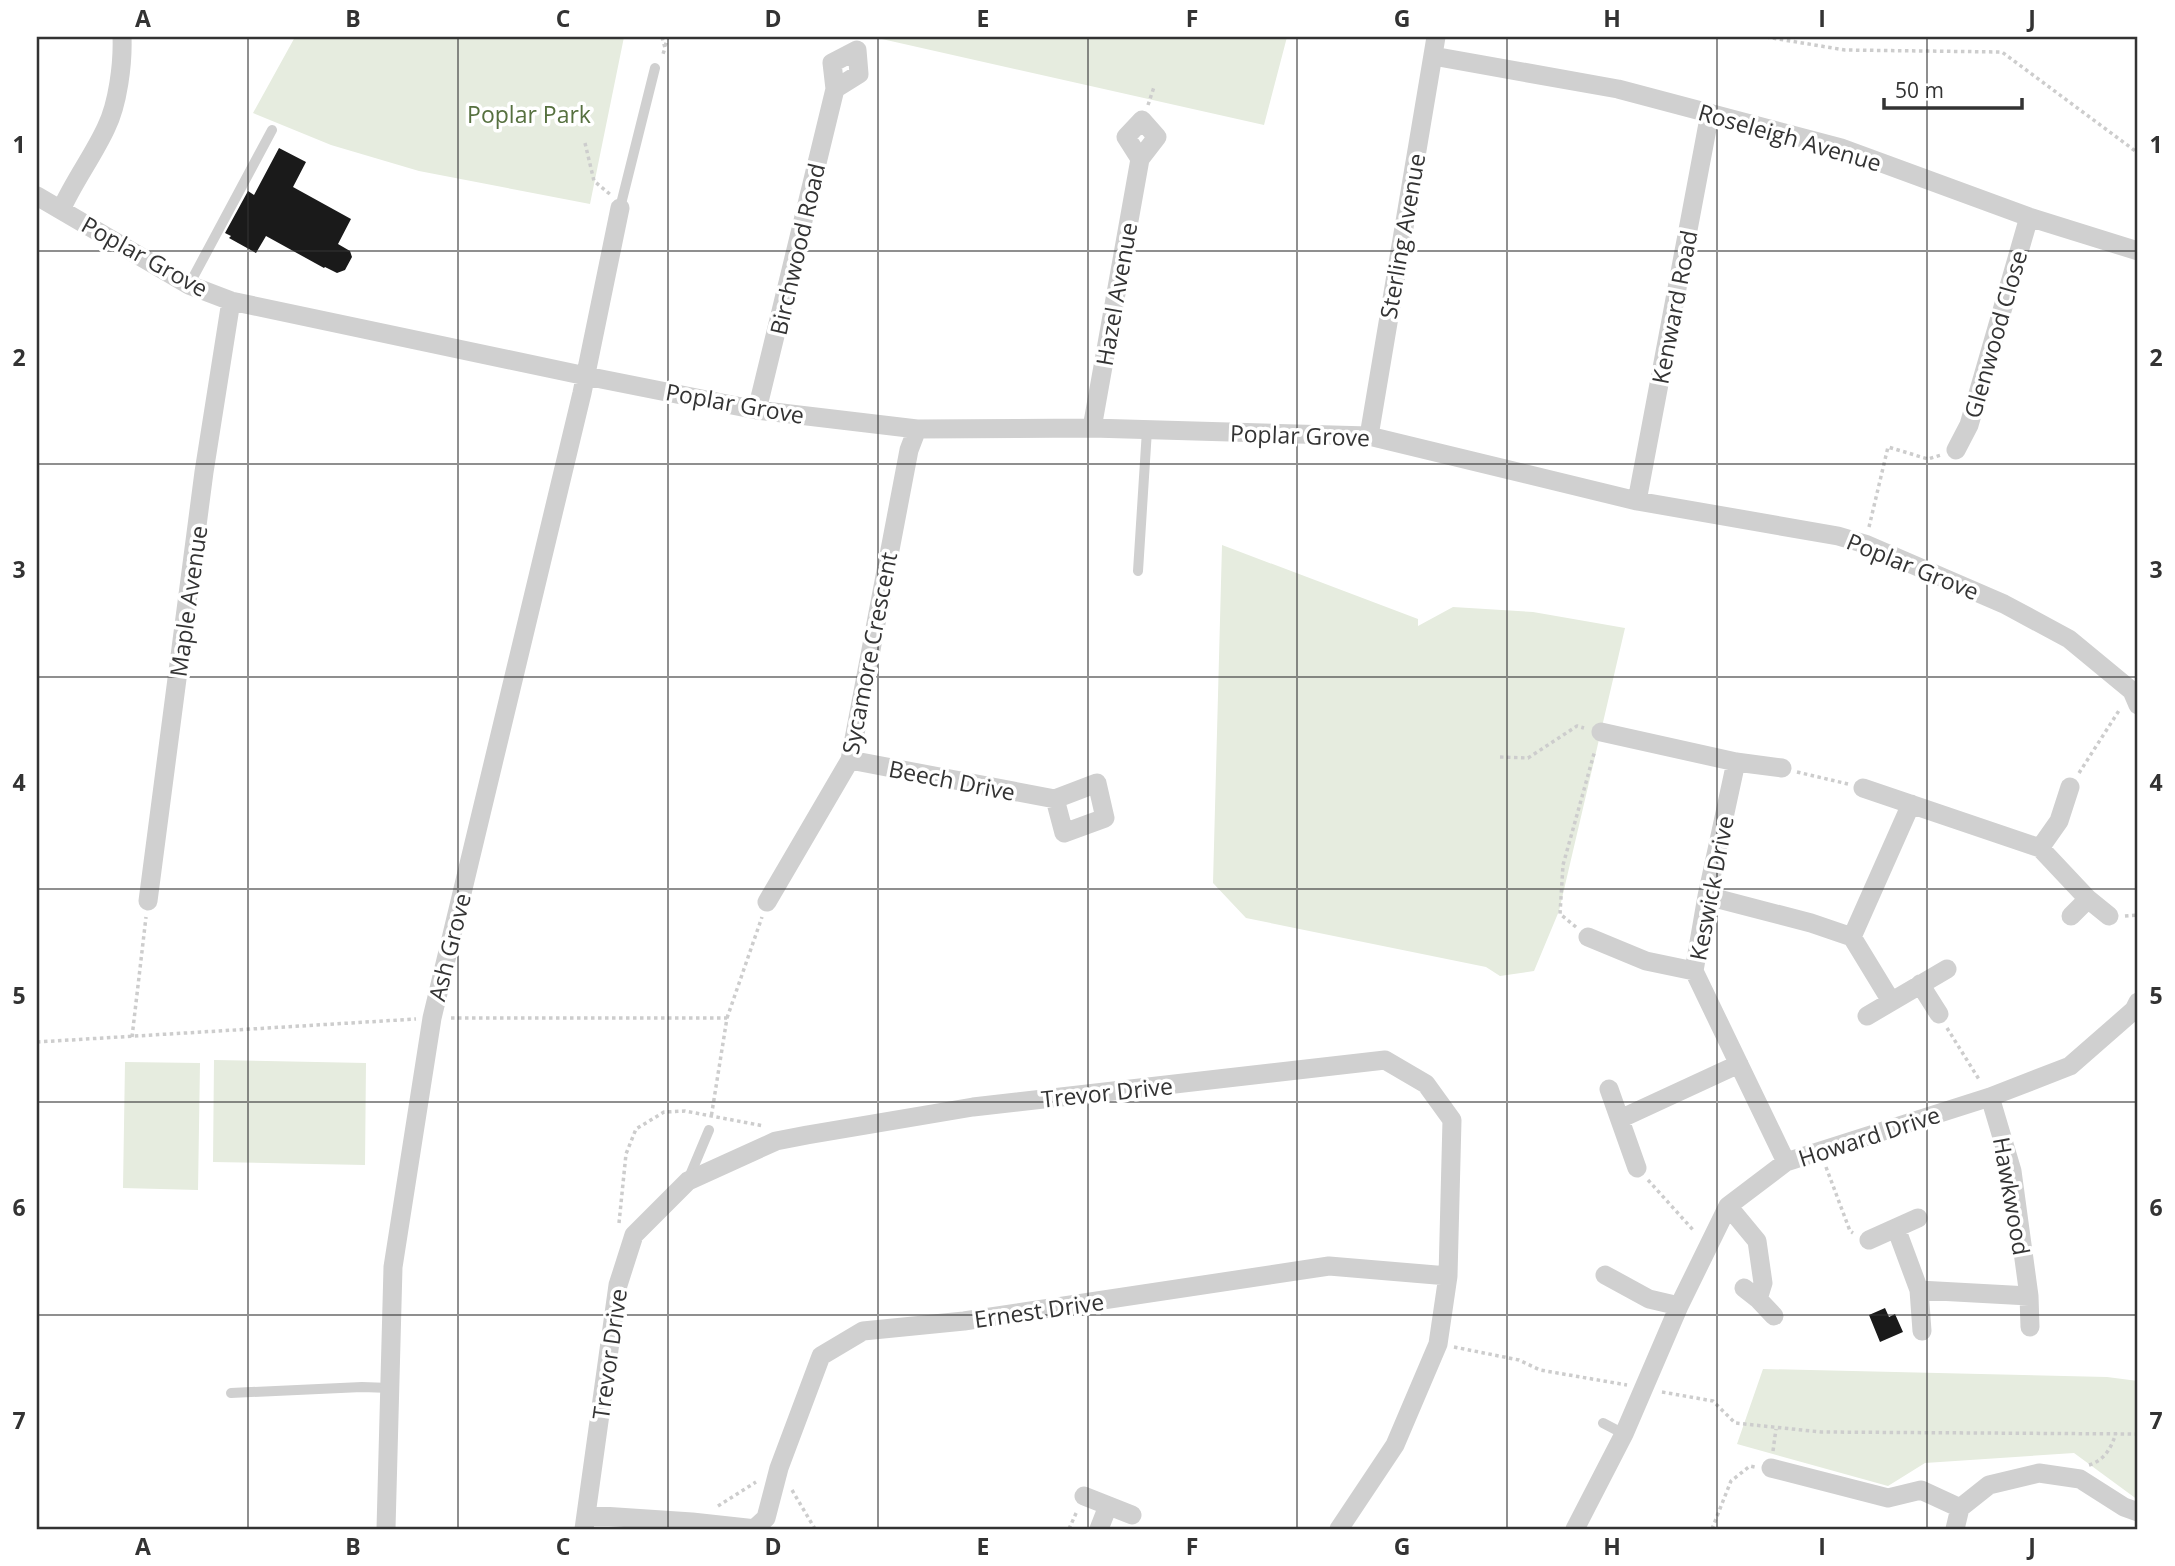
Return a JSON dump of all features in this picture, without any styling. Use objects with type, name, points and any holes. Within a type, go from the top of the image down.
[{"type":"street","points":[[61,210],[71,187],[107,126],[123,63],[122,37]]},
{"type":"street","name":"Roseleigh Avenue","points":[[1434,46],[1618,89],[1841,148],[2029,217],[2138,251]]},
{"type":"street","name":"Sterling Avenue","points":[[1369,436],[1434,46]]},
{"type":"street","name":"Birchwood Road","points":[[758,410],[835,89]]},
{"type":"street","name":"Kenward Road","points":[[1637,501],[1710,113]]},
{"type":"street","name":"Hazel Avenue","points":[[1092,428],[1140,159]]},
{"type":"street","name":"Poplar Grove","points":[[37,196],[189,285],[231,301],[758,410],[917,429],[1092,428],[1369,436],[1637,501],[1838,536],[1865,544],[2004,604],[2069,639],[2136,694]]},
{"type":"street","points":[[586,376],[621,204]]},
{"type":"street","name":"Glenwood Close","points":[[1956,450],[1969,425],[2029,217]]},
{"type":"street","name":"Maple Avenue","points":[[148,901],[204,472],[231,301]]},
{"type":"street","name":"Ash Grove","points":[[386,1529],[393,1267],[432,1018],[586,376]]},
{"type":"street","name":"Sycamore Crescent","points":[[767,902],[850,761],[909,450],[917,429]]},
{"type":"street","points":[[1601,732],[1736,762],[1782,768]]},
{"type":"street","name":"Beech Drive","points":[[850,761],[1055,799]]},
{"type":"street","name":"Keswick Drive","points":[[1736,762],[1694,971],[1786,1162]]},
{"type":"street","points":[[2040,848],[2059,821],[2070,787]]},
{"type":"street","points":[[1863,788],[2040,848],[2088,899],[2109,916]]},
{"type":"street","points":[[1852,937],[1911,804]]},
{"type":"street","points":[[1707,896],[1811,923],[1852,937],[1891,1001]]},
{"type":"street","points":[[2071,916],[2088,899]]},
{"type":"street","points":[[1588,937],[1646,961],[1694,971]]},
{"type":"street","points":[[1867,1016],[1947,969]]},
{"type":"street","points":[[1920,984],[1939,1014]]},
{"type":"street","name":"Howard Drive","points":[[1575,1529],[1623,1434],[1679,1306],[1728,1206],[1786,1162],[1990,1097],[2070,1066],[2137,1009]]},
{"type":"street","name":"Trevor Drive","points":[[586,1522],[618,1285],[634,1235],[688,1181],[776,1141],[821,1133],[973,1107],[1385,1060],[1426,1084],[1452,1120],[1448,1276],[1438,1344],[1395,1445],[1339,1529]]},
{"type":"street","points":[[1620,1119],[1739,1064]]},
{"type":"street","points":[[1609,1089],[1637,1168]]},
{"type":"street","name":"Hawkwood","points":[[1990,1097],[2012,1171],[2029,1296],[2030,1327]]},
{"type":"street","points":[[1728,1206],[1757,1241],[1763,1283],[1751,1294],[1774,1316]]},
{"type":"street","points":[[1869,1240],[1918,1218]]},
{"type":"street","points":[[1896,1227],[1919,1290],[1922,1331]]},
{"type":"street","name":"Ernest Drive","points":[[755,1529],[765,1518],[779,1468],[821,1356],[863,1331],[964,1321],[1329,1266],[1448,1276]]},
{"type":"street","points":[[1605,1275],[1649,1299],[1679,1306]]},
{"type":"street","points":[[1919,1290],[2029,1296]]},
{"type":"street","points":[[1771,1468],[1888,1498],[1921,1490],[1959,1508]]},
{"type":"street","points":[[1955,1529],[1959,1508],[1989,1485],[2039,1473],[2080,1479],[2124,1507],[2138,1512]]},
{"type":"street","points":[[1084,1496],[1132,1515]]},
{"type":"street","points":[[1099,1529],[1108,1506]]},
{"type":"street","points":[[586,1522],[692,1522],[755,1529]]},
{"type":"lane","points":[[621,204],[655,68]]},
{"type":"lane","points":[[189,285],[272,130]]},
{"type":"lane","points":[[1138,571],[1147,430]]},
{"type":"lane","points":[[688,1181],[709,1130]]},
{"type":"lane","points":[[231,1393],[390,1388]]},
{"type":"lane","points":[[1603,1423],[1623,1434]]},
{"type":"path","points":[[662,37],[665,48]]},
{"type":"path","points":[[655,68],[662,60],[668,37]]},
{"type":"path","points":[[1766,37],[1845,50],[2002,52],[2138,153]]},
{"type":"path","points":[[585,143],[594,181],[621,204]]},
{"type":"path","points":[[1865,544],[1888,447],[1928,459],[1956,450]]},
{"type":"path","points":[[2070,787],[2136,694]]},
{"type":"path","points":[[1500,757],[1528,758],[1577,726],[1601,732],[1563,865],[1560,914],[1588,937]]},
{"type":"path","points":[[1782,768],[1863,788]]},
{"type":"path","points":[[132,1037],[148,901]]},
{"type":"path","points":[[709,1130],[727,1018],[767,902]]},
{"type":"path","points":[[1939,1014],[1990,1097]]},
{"type":"path","points":[[37,1042],[432,1018],[727,1018]]},
{"type":"path","points":[[619,1231],[619,1205],[626,1154],[636,1129],[664,1112],[685,1111],[766,1127]]},
{"type":"path","points":[[1821,1152],[1850,1231],[1869,1240]]},
{"type":"path","points":[[1637,1168],[1708,1246]]},
{"type":"path","points":[[1438,1344],[1519,1360],[1540,1370],[1713,1401],[1735,1423],[1776,1429],[1821,1432],[2138,1434]]},
{"type":"path","points":[[1712,1529],[1731,1481],[1750,1466],[1771,1468],[1776,1429]]},
{"type":"path","points":[[2056,1476],[2096,1462],[2110,1449],[2116,1433]]},
{"type":"path","points":[[692,1522],[779,1468],[815,1529]]},
{"type":"green space","name":"Poplar Park","points":[[295,37],[624,37],[590,204],[419,171],[331,145],[253,113]]},
{"type":"green space","points":[[873,37],[1287,37],[1264,125]]},
{"type":"green space","points":[[1222,545],[1418,619],[1418,626],[1453,607],[1533,612],[1625,628],[1559,911],[1534,971],[1500,976],[1486,967],[1246,918],[1213,883]]},
{"type":"green space","points":[[214,1060],[366,1063],[365,1165],[213,1162]]},
{"type":"green space","points":[[125,1062],[200,1063],[198,1190],[123,1188]]},
{"type":"green space","points":[[1763,1369],[2107,1377],[2138,1381],[2138,1500],[2074,1453],[1925,1463],[1888,1486],[1737,1444]]},
{"type":"building","points":[[279,148],[306,162],[293,187],[351,219],[338,244],[350,251],[352,257],[345,270],[337,273],[324,268],[266,236],[256,253],[225,233],[248,191],[254,195]]},
{"type":"building","points":[[1885,1308],[1889,1317],[1895,1314],[1903,1332],[1880,1342],[1869,1315]]}]
